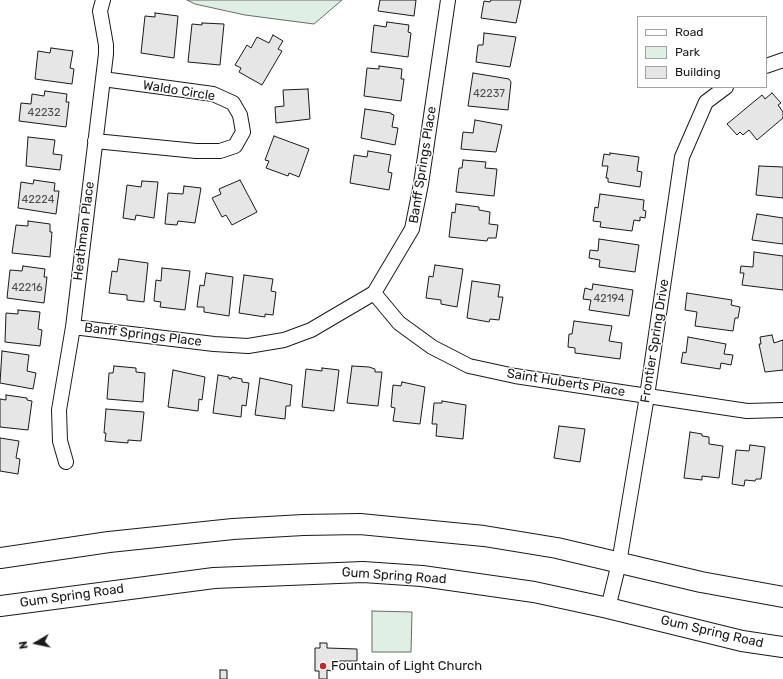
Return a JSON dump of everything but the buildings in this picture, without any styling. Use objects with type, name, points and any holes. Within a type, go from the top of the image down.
[{"type":"main road","points":[[0,558],[109,542],[233,529],[303,524],[360,524],[484,536],[557,548],[701,582],[783,597]]},
{"type":"main road","name":"Gum Spring Road","points":[[0,606],[214,578],[363,572],[422,576],[534,592],[608,608],[742,641],[783,648]]},
{"type":"street","name":"Heathman Place","points":[[66,462],[60,441],[59,410],[73,327],[103,79],[106,46],[100,11],[103,0]]},
{"type":"street","name":"Banff Springs Place","points":[[73,327],[248,346],[284,340],[312,330],[374,293],[412,229],[421,184],[448,0]]},
{"type":"street","points":[[767,66],[783,60]]},
{"type":"street","name":"Waldo Circle","points":[[95,141],[220,152],[235,146],[243,132],[240,115],[233,103],[213,94],[103,79]]},
{"type":"street","name":"Frontier Spring Drive","points":[[608,608],[619,563],[647,396],[682,157],[706,102],[725,88]]},
{"type":"street","name":"Saint Huberts Place","points":[[374,293],[400,323],[432,347],[469,366],[515,376],[747,411],[783,410]]},
{"type":"green space","points":[[187,0],[342,0],[314,24],[245,15],[195,4]]},
{"type":"green space","points":[[372,611],[412,612],[411,652],[372,652]]},
{"type":"place","name":"Fountain of Light Church","points":[[323,666]]}]
